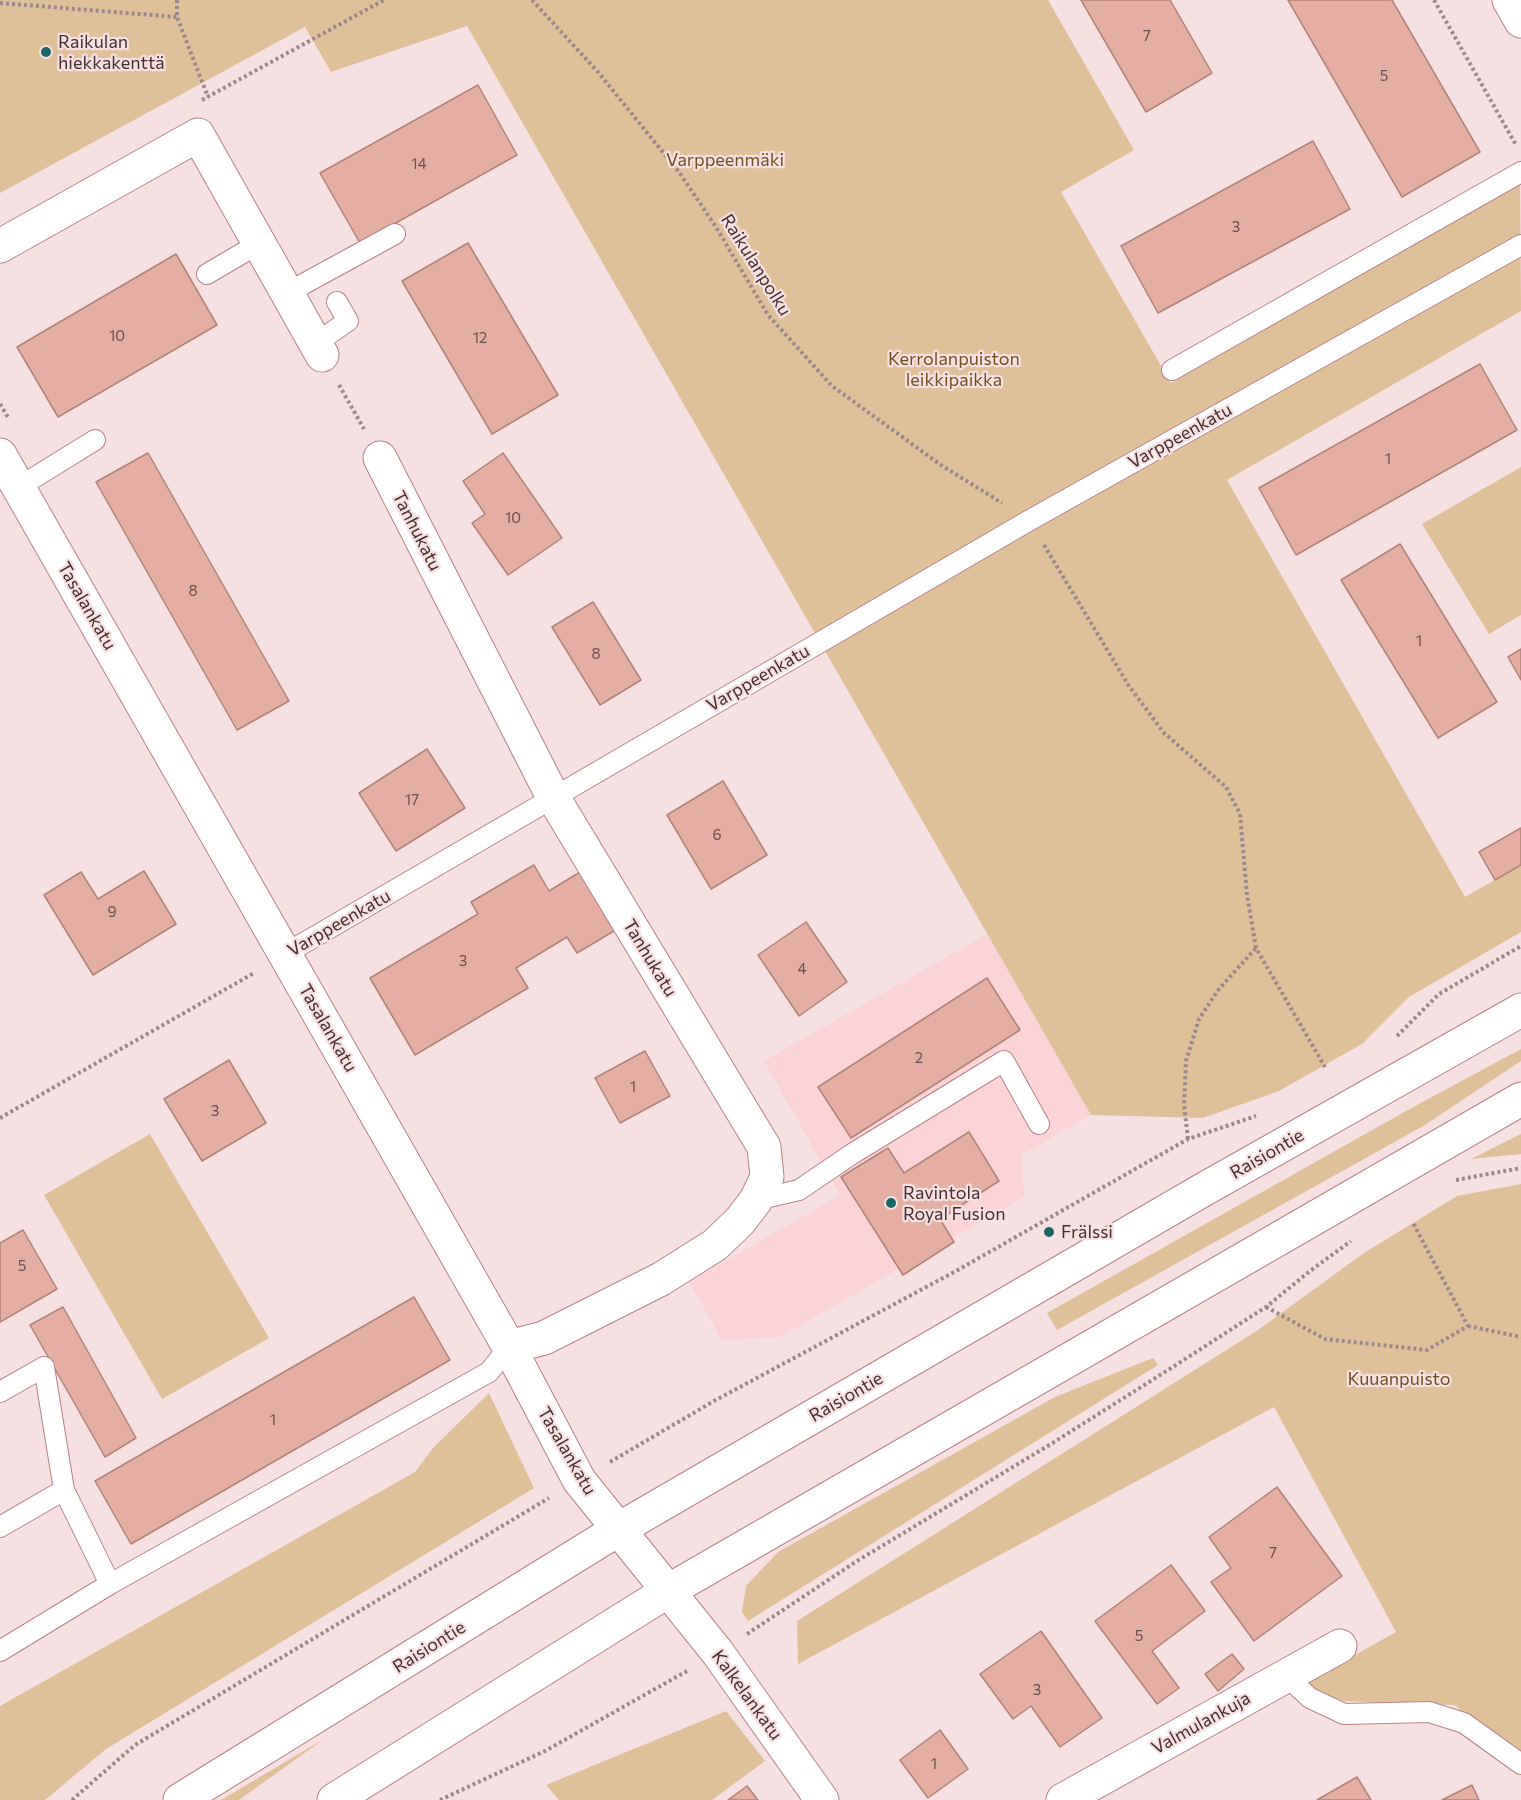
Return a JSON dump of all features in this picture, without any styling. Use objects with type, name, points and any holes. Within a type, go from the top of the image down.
[{"type":"street","points":[[1509,0],[1521,21]]},
{"type":"street","points":[[0,246],[198,135],[319,349]]},
{"type":"street","name":"Tasalankatu","points":[[0,455],[509,1347],[579,1480],[668,1591]]},
{"type":"street","name":"Tanhukatu","points":[[380,458],[553,797],[764,1147],[767,1177],[756,1200],[740,1221],[715,1245],[660,1280],[544,1338],[509,1347]]},
{"type":"street","name":"Raisiontie","points":[[180,1800],[619,1529],[1201,1191],[1521,1010]]},
{"type":"street","points":[[334,1800],[668,1591],[1521,1099]]},
{"type":"street","name":"Kalkelankatu","points":[[668,1591],[718,1653],[822,1800]]},
{"type":"street","name":"Valmulankuja","points":[[1063,1800],[1340,1646]]},
{"type":"lane","points":[[1172,370],[1521,172]]},
{"type":"lane","points":[[287,293],[394,234]]},
{"type":"lane","points":[[207,274],[258,244]]},
{"type":"lane","name":"Varppeenkatu","points":[[285,954],[1030,520],[1521,245]]},
{"type":"lane","points":[[319,349],[348,321],[337,302]]},
{"type":"lane","points":[[19,487],[94,440]]},
{"type":"lane","points":[[756,1200],[799,1190],[852,1154],[1004,1061],[1039,1124]]},
{"type":"lane","points":[[0,1651],[110,1584],[489,1372],[509,1347]]},
{"type":"lane","points":[[0,1392],[44,1367],[64,1490],[110,1584]]},
{"type":"lane","points":[[0,1527],[64,1490]]},
{"type":"lane","points":[[1286,1676],[1310,1698],[1344,1714],[1429,1712],[1464,1723],[1521,1764]]},
{"type":"path","points":[[177,0],[177,17],[208,97]]},
{"type":"path","points":[[221,90],[384,0]]},
{"type":"path","name":"Raikulanpolku","points":[[532,0],[598,72],[679,172],[716,227],[768,315],[832,386],[941,465],[1030,520]]},
{"type":"path","points":[[1434,0],[1521,153]]},
{"type":"path","points":[[0,3],[177,17]]},
{"type":"path","points":[[319,349],[380,458]]},
{"type":"path","points":[[1030,520],[1129,686],[1164,733],[1226,787],[1240,814],[1247,896],[1256,948],[1325,1067]]},
{"type":"path","points":[[1397,1037],[1439,994],[1521,946]]},
{"type":"path","points":[[1188,1140],[1184,1105],[1186,1061],[1199,1019],[1219,988],[1256,948]]},
{"type":"path","name":"Varppeenkatu","points":[[0,1118],[285,954]]},
{"type":"path","points":[[72,1800],[135,1745],[714,1401],[965,1266],[1188,1140],[1261,1114]]},
{"type":"path","points":[[1448,1182],[1521,1168]]},
{"type":"path","points":[[1413,1223],[1468,1326]]},
{"type":"path","points":[[440,1800],[544,1751],[718,1653],[857,1561],[1061,1438],[1266,1307],[1358,1236]]},
{"type":"path","points":[[1266,1307],[1325,1339],[1427,1350],[1468,1326],[1521,1337]]},
{"type":"shaded area","points":[[987,934],[1091,1115],[1022,1155],[1024,1197],[780,1337],[722,1340],[689,1282],[840,1195],[764,1061]]},
{"type":"green space","points":[[0,0],[1048,0],[1134,150],[1061,192],[1171,383],[1520,183],[1521,311],[1227,480],[1465,897],[1521,865],[1521,932],[1409,997],[1362,1044],[1279,1091],[1203,1118],[1091,1115],[467,26],[331,72],[305,27],[0,193]]},
{"type":"green space","points":[[1521,467],[1521,615],[1489,634],[1422,524]]},
{"type":"green space","points":[[1521,1049],[1521,1061],[1425,1125],[1057,1330],[1047,1313],[1415,1106]]},
{"type":"green space","points":[[150,1134],[269,1338],[162,1399],[44,1195]]},
{"type":"green space","points":[[1521,1134],[1521,1154],[1471,1159]]},
{"type":"green space","name":"Kuuanpuisto","points":[[1521,1184],[1521,1767],[1455,1705],[1344,1701],[1309,1688],[1309,1681],[1396,1632],[1274,1407],[798,1664],[797,1621],[1258,1330],[1364,1253],[1457,1196]]},
{"type":"green space","points":[[1153,1358],[1158,1365],[748,1621],[742,1612],[746,1586],[778,1552],[1055,1397]]},
{"type":"green space","points":[[489,1393],[534,1488],[106,1749],[45,1800],[0,1800],[0,1706],[415,1472],[433,1448]]},
{"type":"green space","points":[[726,1711],[765,1761],[712,1800],[559,1800],[546,1785]]},
{"type":"green space","points":[[324,1739],[239,1800],[221,1800]]},
{"type":"building","points":[[1081,0],[1170,0],[1212,73],[1146,112]]},
{"type":"building","points":[[1288,0],[1392,0],[1480,152],[1402,197]]},
{"type":"building","points":[[478,85],[517,155],[360,243],[320,173]]},
{"type":"building","points":[[1313,141],[1350,209],[1158,313],[1121,246]]},
{"type":"building","points":[[468,243],[558,395],[492,434],[402,281]]},
{"type":"building","points":[[176,254],[217,325],[58,417],[17,347]]},
{"type":"building","points":[[1480,364],[1517,430],[1296,555],[1259,488]]},
{"type":"building","points":[[148,453],[289,701],[237,730],[96,482]]},
{"type":"building","points":[[503,453],[562,538],[508,575],[472,523],[485,514],[463,481]]},
{"type":"building","points":[[1400,544],[1497,702],[1438,738],[1341,580]]},
{"type":"building","points":[[593,602],[641,680],[600,705],[552,627]]},
{"type":"building","points":[[1521,649],[1521,680],[1508,657]]},
{"type":"building","points":[[427,749],[465,808],[396,851],[359,793]]},
{"type":"building","points":[[723,781],[767,855],[711,889],[667,815]]},
{"type":"building","points":[[1521,828],[1521,865],[1495,880],[1479,852]]},
{"type":"building","points":[[534,865],[549,891],[585,869],[619,928],[577,953],[567,937],[516,968],[528,988],[415,1055],[370,978],[478,914],[471,902]]},
{"type":"building","points":[[144,871],[176,924],[93,975],[44,895],[81,872],[98,899]]},
{"type":"building","points":[[806,922],[847,982],[799,1016],[758,955]]},
{"type":"building","points":[[987,978],[1020,1030],[851,1138],[818,1087]]},
{"type":"building","points":[[645,1051],[670,1096],[620,1123],[595,1078]]},
{"type":"building","points":[[229,1060],[266,1123],[202,1161],[164,1099]]},
{"type":"building","points":[[969,1132],[999,1181],[940,1219],[954,1242],[903,1275],[841,1177],[888,1148],[904,1173]]},
{"type":"building","points":[[23,1230],[57,1289],[0,1322],[0,1243]]},
{"type":"building","points":[[414,1297],[450,1360],[131,1544],[95,1481]]},
{"type":"building","points":[[63,1307],[136,1438],[105,1457],[30,1325]]},
{"type":"building","points":[[1277,1487],[1342,1576],[1254,1641],[1211,1582],[1231,1568],[1209,1537]]},
{"type":"building","points":[[1171,1565],[1205,1611],[1152,1651],[1179,1688],[1157,1704],[1095,1621]]},
{"type":"building","points":[[1041,1631],[1102,1718],[1060,1747],[1031,1706],[1013,1719],[980,1674]]},
{"type":"building","points":[[1232,1654],[1244,1669],[1218,1691],[1205,1674]]},
{"type":"building","points":[[940,1730],[968,1769],[928,1798],[900,1760]]},
{"type":"building","points":[[1357,1777],[1371,1800],[1317,1800]]},
{"type":"building","points":[[1472,1785],[1479,1800],[1442,1800]]},
{"type":"building","points":[[747,1786],[758,1800],[728,1800]]},
{"type":"place","name":"Raikulan hiekkakenttä","points":[[46,52]]},
{"type":"place","name":"Ravintola Royal Fusion","points":[[891,1203]]},
{"type":"place","name":"Frälssi","points":[[1049,1232]]},
{"type":"park label","name":"Varppeenmäki","points":[[725,160]]},
{"type":"park label","name":"Kerrolanpuiston leikkipaikka","points":[[954,370]]}]
